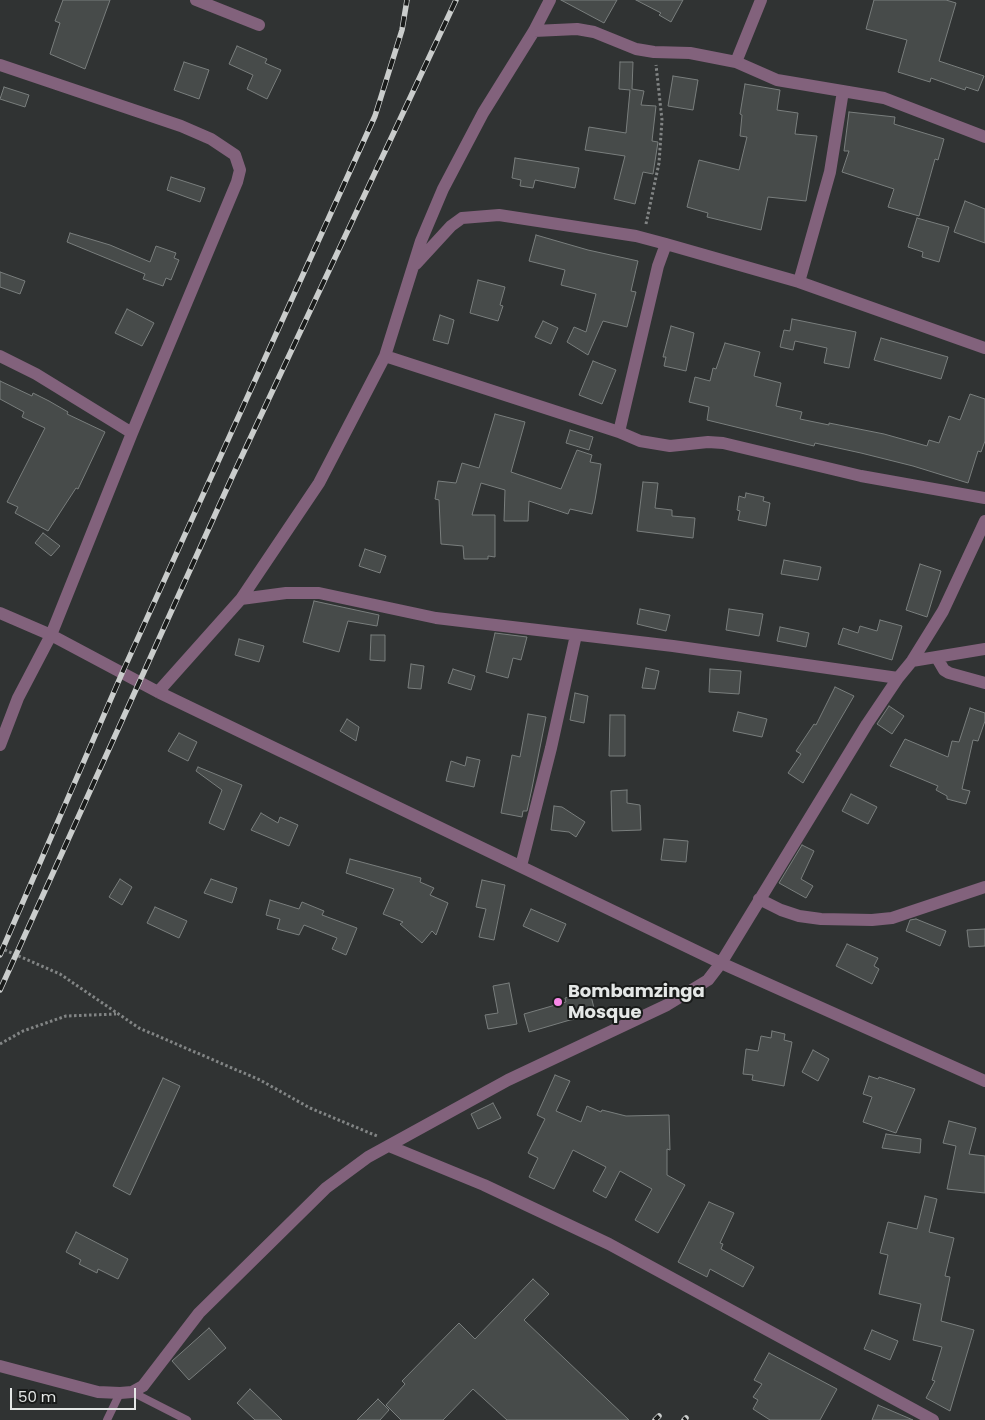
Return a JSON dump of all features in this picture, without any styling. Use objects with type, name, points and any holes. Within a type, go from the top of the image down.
[{"type":"street","points":[[196,0],[259,25]]},
{"type":"street","points":[[158,692],[241,599],[319,483],[385,356],[421,241],[443,189],[483,112],[534,31],[550,0]]},
{"type":"street","points":[[736,62],[760,0]]},
{"type":"street","points":[[534,31],[577,29],[594,32],[636,49],[654,52],[690,53],[736,62],[776,80],[884,98],[985,137]]},
{"type":"street","points":[[0,65],[181,126],[224,146],[238,160],[240,170],[237,182],[132,433],[51,635],[18,698],[0,745]]},
{"type":"street","points":[[799,282],[830,172],[843,91]]},
{"type":"street","points":[[415,265],[451,226],[462,218],[499,215],[642,238],[666,244],[799,282],[985,348]]},
{"type":"street","points":[[619,432],[658,266],[666,244]]},
{"type":"street","points":[[0,356],[36,374],[132,433]]},
{"type":"street","points":[[385,356],[619,432],[640,441],[657,445],[723,443],[861,476],[985,498]]},
{"type":"street","points":[[0,1366],[98,1392],[126,1392],[143,1386],[198,1313],[326,1188],[368,1157],[508,1080],[693,991],[708,980],[721,963],[898,678],[912,661],[943,611],[985,521]]},
{"type":"street","points":[[241,599],[286,593],[319,593],[436,618],[898,678]]},
{"type":"street","points":[[0,613],[51,635],[158,692],[721,963],[985,1081]]},
{"type":"street","points":[[521,866],[551,748],[576,635]]},
{"type":"street","points":[[912,661],[985,649]]},
{"type":"street","points":[[937,658],[944,670],[949,673],[985,683]]},
{"type":"street","points":[[759,899],[781,910],[799,916],[821,919],[872,920],[892,918],[985,886]]},
{"type":"street","points":[[391,1145],[484,1185],[609,1244],[933,1420]]},
{"type":"lane","points":[[107,1420],[126,1392],[187,1420]]},
{"type":"path","points":[[642,238],[659,163],[662,120],[654,52]]},
{"type":"path","points":[[0,948],[60,974],[139,1028],[260,1080],[292,1096],[310,1108],[391,1145]]},
{"type":"path","points":[[0,1044],[23,1031],[66,1016],[117,1014]]},
{"type":"building","points":[[63,0],[110,0],[85,69],[50,54],[60,23],[55,21]]},
{"type":"building","points":[[561,0],[617,0],[604,23]]},
{"type":"building","points":[[636,0],[683,0],[671,22],[659,15],[661,13]]},
{"type":"building","points":[[874,0],[946,0],[956,3],[939,61],[984,76],[978,91],[966,87],[965,90],[931,78],[930,82],[898,72],[907,40],[866,29]]},
{"type":"building","points":[[237,46],[267,59],[265,63],[281,70],[267,99],[247,89],[253,75],[229,64]]},
{"type":"building","points":[[184,62],[209,70],[199,99],[174,90]]},
{"type":"building","points":[[620,62],[633,62],[632,89],[644,91],[641,105],[656,106],[652,141],[658,142],[653,174],[643,172],[635,204],[614,199],[625,156],[585,150],[589,127],[626,133],[630,90],[619,89]]},
{"type":"building","points":[[673,76],[698,80],[693,110],[668,106]]},
{"type":"building","points":[[745,84],[780,90],[777,110],[798,113],[795,134],[817,136],[806,201],[768,197],[761,230],[707,217],[708,213],[687,207],[699,160],[739,170],[747,137],[740,136],[742,115],[740,114]]},
{"type":"building","points":[[4,87],[29,95],[25,107],[0,99]]},
{"type":"building","points":[[849,112],[895,117],[894,124],[944,139],[938,160],[935,159],[919,216],[888,207],[894,189],[842,172],[849,151],[844,151]]},
{"type":"building","points":[[515,158],[579,168],[575,188],[535,180],[533,188],[520,186],[521,180],[512,178]]},
{"type":"building","points":[[171,177],[205,188],[200,202],[167,190]]},
{"type":"building","points":[[965,201],[985,209],[985,243],[954,232]]},
{"type":"building","points":[[917,218],[949,227],[939,262],[922,257],[923,252],[908,247]]},
{"type":"building","points":[[70,233],[110,245],[150,262],[156,246],[176,253],[174,258],[179,260],[171,280],[166,278],[163,286],[143,279],[145,274],[67,242]]},
{"type":"building","points":[[536,235],[588,250],[638,261],[631,291],[636,292],[627,327],[603,321],[588,355],[567,342],[574,327],[586,332],[596,294],[561,285],[565,270],[529,261]]},
{"type":"building","points":[[0,272],[25,281],[20,294],[0,287]]},
{"type":"building","points":[[478,280],[505,287],[500,305],[503,306],[498,321],[470,313]]},
{"type":"building","points":[[127,309],[154,323],[142,346],[115,333]]},
{"type":"building","points":[[440,315],[454,320],[448,344],[433,340]]},
{"type":"building","points":[[792,319],[856,332],[849,368],[824,363],[827,348],[795,341],[793,350],[780,347],[784,330],[790,331]]},
{"type":"building","points":[[543,321],[558,328],[551,344],[535,337]]},
{"type":"building","points":[[671,326],[694,333],[686,371],[664,366],[666,357],[663,357]]},
{"type":"building","points":[[881,338],[948,357],[941,379],[874,360]]},
{"type":"building","points":[[725,343],[760,352],[754,376],[781,383],[776,406],[802,412],[800,419],[884,434],[927,446],[929,440],[939,443],[949,416],[960,420],[970,394],[985,399],[985,441],[981,452],[978,451],[968,483],[913,466],[861,453],[815,443],[814,446],[707,420],[709,407],[689,402],[695,377],[710,381],[713,368],[716,369]]},
{"type":"building","points":[[593,361],[616,370],[602,404],[579,395]]},
{"type":"building","points":[[0,381],[32,396],[33,393],[68,412],[67,414],[105,432],[78,489],[76,488],[48,531],[15,513],[18,507],[7,502],[45,428],[22,417],[24,412],[0,399]]},
{"type":"building","points":[[495,414],[525,422],[511,472],[561,489],[577,450],[592,455],[590,462],[601,464],[595,500],[592,514],[570,509],[568,514],[529,501],[528,521],[504,521],[505,490],[481,483],[472,515],[495,515],[495,557],[488,556],[488,559],[464,559],[463,546],[441,544],[439,500],[435,499],[438,481],[456,483],[462,463],[479,468]]},
{"type":"building","points":[[570,430],[593,437],[589,450],[566,443]]},
{"type":"building","points":[[643,482],[658,483],[655,508],[672,510],[672,516],[695,518],[693,538],[637,531]]},
{"type":"building","points":[[746,493],[764,497],[763,501],[770,503],[766,526],[738,520],[740,511],[737,510],[739,496],[745,498]]},
{"type":"building","points":[[43,533],[60,546],[51,556],[35,543]]},
{"type":"building","points":[[365,549],[386,556],[380,573],[359,566]]},
{"type":"building","points":[[784,560],[821,567],[818,580],[781,574]]},
{"type":"building","points":[[920,564],[941,571],[927,617],[906,610]]},
{"type":"building","points":[[314,601],[379,615],[377,626],[348,621],[339,652],[303,642]]},
{"type":"building","points":[[640,609],[670,615],[666,631],[637,624]]},
{"type":"building","points":[[729,609],[763,614],[759,636],[726,630]]},
{"type":"building","points":[[880,620],[902,626],[892,660],[838,644],[843,628],[858,633],[860,626],[877,631]]},
{"type":"building","points":[[780,627],[809,633],[806,647],[777,641]]},
{"type":"building","points":[[495,633],[527,637],[521,660],[513,658],[508,678],[486,672]]},
{"type":"building","points":[[371,635],[385,635],[385,661],[370,660]]},
{"type":"building","points":[[239,639],[264,646],[259,662],[235,655]]},
{"type":"building","points":[[411,664],[424,666],[421,689],[408,688]]},
{"type":"building","points":[[646,668],[659,671],[655,689],[642,688]]},
{"type":"building","points":[[453,669],[475,676],[471,690],[448,683]]},
{"type":"building","points":[[710,669],[741,671],[739,694],[709,692]]},
{"type":"building","points":[[835,687],[854,696],[803,783],[788,773],[801,754],[796,751],[814,724],[816,725]]},
{"type":"building","points":[[575,693],[588,696],[584,723],[570,720]]},
{"type":"building","points":[[889,706],[904,716],[892,734],[877,724]]},
{"type":"building","points":[[970,708],[985,713],[985,721],[978,741],[973,740],[962,789],[970,791],[966,804],[947,799],[947,796],[936,790],[938,786],[890,766],[905,739],[948,757],[952,741],[959,742]]},
{"type":"building","points":[[738,712],[767,719],[762,737],[733,731]]},
{"type":"building","points":[[528,714],[546,717],[527,811],[523,811],[522,817],[501,813],[512,755],[520,757]]},
{"type":"building","points":[[610,715],[625,715],[625,756],[609,756]]},
{"type":"building","points":[[347,719],[359,727],[356,741],[340,731]]},
{"type":"building","points":[[179,733],[197,742],[188,761],[168,751]]},
{"type":"building","points":[[467,757],[480,760],[474,787],[446,781],[451,761],[465,766]]},
{"type":"building","points":[[198,767],[242,785],[224,830],[209,823],[222,790],[196,771]]},
{"type":"building","points":[[627,790],[627,803],[640,805],[641,830],[612,831],[611,791]]},
{"type":"building","points":[[851,794],[877,807],[868,824],[842,811]]},
{"type":"building","points":[[554,806],[562,807],[585,822],[576,837],[569,832],[551,830]]},
{"type":"building","points":[[261,813],[278,823],[280,817],[298,825],[289,846],[251,830]]},
{"type":"building","points":[[664,839],[688,841],[686,862],[661,860]]},
{"type":"building","points":[[802,845],[814,851],[801,879],[813,886],[806,898],[779,883]]},
{"type":"building","points":[[350,859],[421,878],[420,882],[434,888],[430,895],[448,903],[436,935],[432,931],[422,943],[400,924],[403,922],[383,914],[394,889],[346,873]]},
{"type":"building","points":[[120,879],[132,887],[122,905],[109,897]]},
{"type":"building","points":[[211,879],[237,888],[232,903],[204,893]]},
{"type":"building","points":[[482,880],[505,885],[494,940],[479,937],[486,909],[476,907]]},
{"type":"building","points":[[270,900],[299,909],[302,902],[324,911],[322,915],[357,928],[346,955],[332,949],[337,938],[304,925],[299,935],[277,929],[280,919],[266,915]]},
{"type":"building","points":[[155,907],[187,921],[179,938],[147,923]]},
{"type":"building","points":[[531,909],[566,924],[558,942],[523,926]]},
{"type":"building","points":[[916,919],[946,931],[940,946],[906,931],[910,920]]},
{"type":"building","points":[[985,929],[985,946],[969,947],[967,930]]},
{"type":"building","points":[[847,944],[878,958],[874,966],[879,969],[872,984],[836,966]]},
{"type":"building","points":[[509,983],[517,1024],[488,1029],[485,1015],[498,1013],[493,986]]},
{"type":"building","points":[[590,992],[596,1016],[570,1020],[529,1032],[524,1014],[566,1002],[565,998]]},
{"type":"building","points":[[772,1031],[785,1034],[784,1040],[792,1042],[784,1086],[752,1080],[753,1075],[743,1074],[746,1049],[758,1051],[761,1036],[771,1038]]},
{"type":"building","points":[[813,1050],[829,1059],[818,1081],[802,1072]]},
{"type":"building","points":[[555,1075],[570,1081],[556,1111],[581,1122],[587,1106],[601,1112],[602,1110],[626,1116],[669,1115],[670,1150],[667,1149],[667,1175],[685,1185],[658,1233],[635,1220],[652,1189],[620,1171],[606,1198],[593,1191],[606,1167],[573,1150],[554,1189],[529,1177],[538,1158],[528,1153],[545,1119],[537,1115]]},
{"type":"building","points":[[869,1076],[878,1079],[879,1077],[915,1089],[896,1133],[863,1122],[872,1097],[863,1094]]},
{"type":"building","points":[[163,1078],[180,1086],[130,1195],[113,1186]]},
{"type":"building","points":[[493,1103],[501,1118],[478,1129],[471,1114]]},
{"type":"building","points":[[949,1121],[976,1128],[969,1154],[985,1156],[985,1193],[947,1189],[956,1146],[943,1143]]},
{"type":"building","points":[[886,1134],[921,1139],[920,1153],[882,1148]]},
{"type":"building","points":[[925,1196],[937,1199],[929,1232],[954,1238],[945,1276],[950,1277],[941,1321],[974,1330],[950,1411],[926,1398],[935,1381],[932,1380],[942,1347],[913,1340],[921,1304],[879,1294],[888,1255],[880,1253],[888,1222],[917,1229]]},
{"type":"building","points":[[709,1202],[734,1213],[720,1243],[723,1244],[721,1249],[754,1267],[743,1287],[710,1269],[707,1277],[678,1262]]},
{"type":"building","points":[[76,1232],[128,1259],[118,1279],[98,1269],[97,1273],[79,1264],[81,1260],[66,1252]]},
{"type":"building","points":[[533,1279],[549,1294],[524,1320],[629,1420],[507,1420],[473,1389],[443,1420],[401,1420],[386,1405],[405,1384],[402,1381],[459,1323],[475,1339]]},
{"type":"building","points":[[209,1328],[226,1348],[189,1380],[172,1361]]},
{"type":"building","points":[[872,1330],[898,1341],[890,1360],[864,1349]]},
{"type":"building","points":[[769,1353],[837,1389],[820,1420],[770,1420],[753,1409],[758,1400],[753,1397],[762,1384],[754,1380]]},
{"type":"building","points":[[250,1389],[282,1420],[255,1420],[237,1403]]},
{"type":"building","points":[[378,1399],[389,1410],[380,1420],[357,1420]]},
{"type":"building","points":[[878,1405],[913,1420],[872,1420]]},
{"type":"railway","points":[[0,955],[123,671],[375,116],[402,30],[407,0]]},
{"type":"railway","points":[[0,990],[233,475],[456,0]]},
{"type":"railway","points":[[655,1420],[659,1416]]},
{"type":"place","name":"Bombamzinga Mosque","points":[[558,1002]]}]
